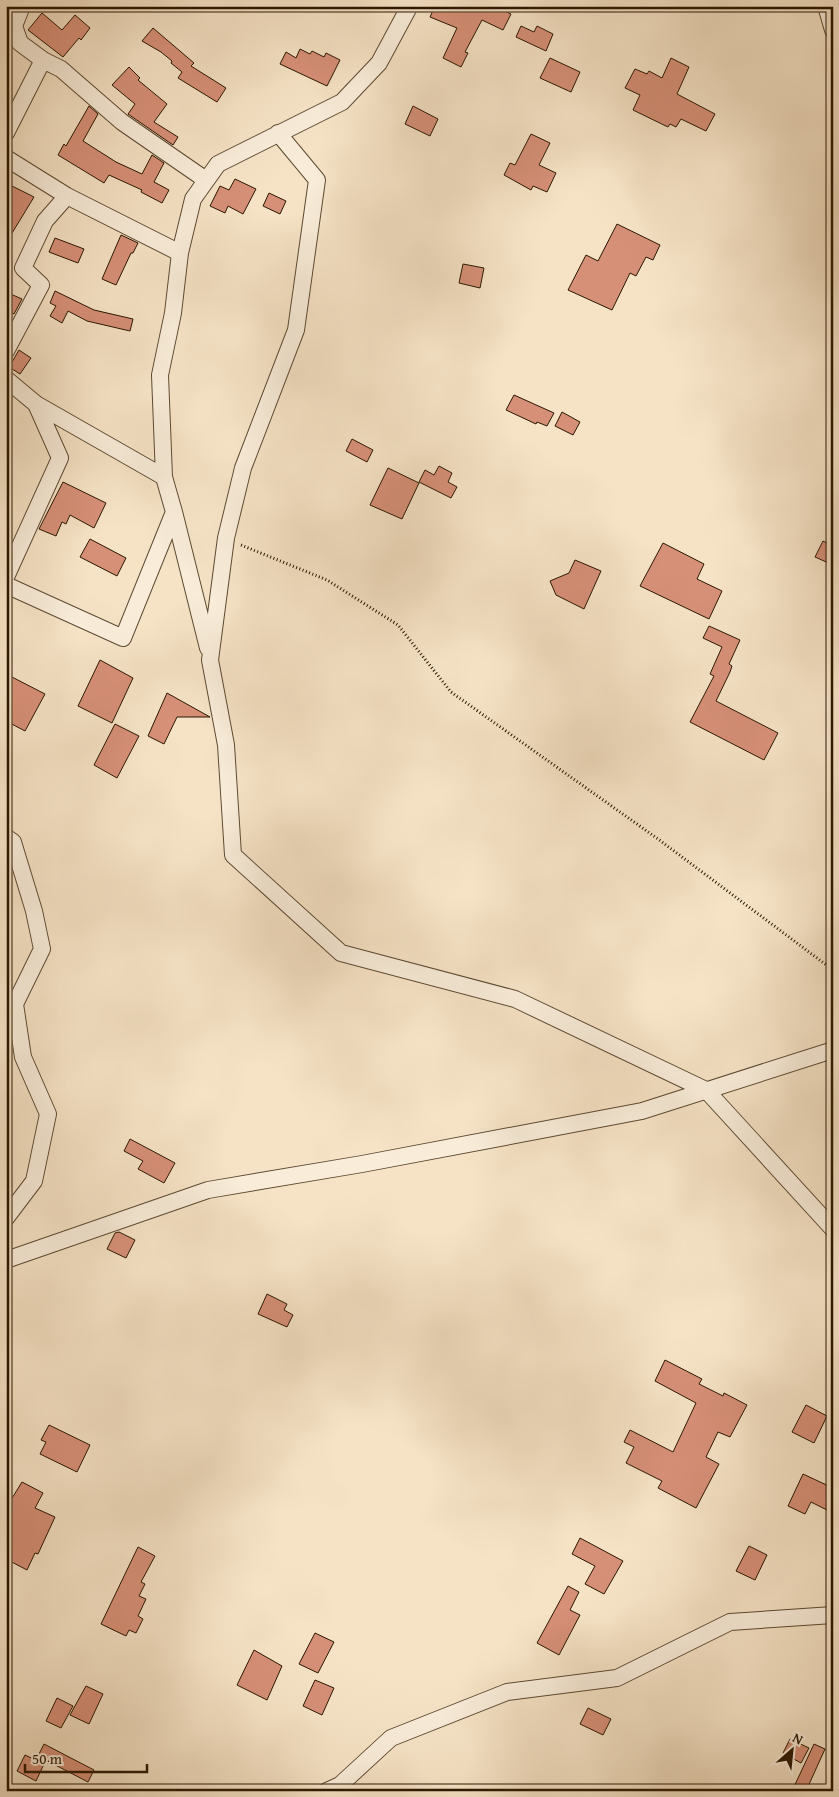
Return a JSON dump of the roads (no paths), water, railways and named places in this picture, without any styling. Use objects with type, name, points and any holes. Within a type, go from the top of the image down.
[{"type":"street","points":[[22,6],[14,26],[20,43],[43,60],[61,69],[122,122],[206,180]]},
{"type":"street","points":[[826,6],[833,30]]},
{"type":"street","points":[[408,7],[379,62],[342,102],[218,164],[193,199],[180,253],[172,313],[160,375],[164,477],[210,660],[226,745],[233,855],[340,953],[515,999],[706,1090],[833,1228]]},
{"type":"street","points":[[6,133],[43,60]]},
{"type":"street","points":[[210,660],[226,538],[243,468],[296,330],[317,180],[278,133]]},
{"type":"street","points":[[6,158],[67,196],[180,253]]},
{"type":"street","points":[[6,351],[40,285],[23,268],[45,221],[67,196]]},
{"type":"street","points":[[6,379],[36,404],[164,477]]},
{"type":"street","points":[[6,577],[60,458],[36,404]]},
{"type":"street","points":[[6,585],[123,638],[174,512]]},
{"type":"street","points":[[6,837],[13,842],[34,911],[42,949],[15,1004],[24,1057],[48,1114],[34,1181],[6,1218]]},
{"type":"street","points":[[6,1260],[208,1190],[372,1162],[642,1111],[833,1050]]},
{"type":"street","points":[[327,1791],[340,1785],[391,1738],[507,1692],[617,1678],[730,1622],[833,1615]]}]
